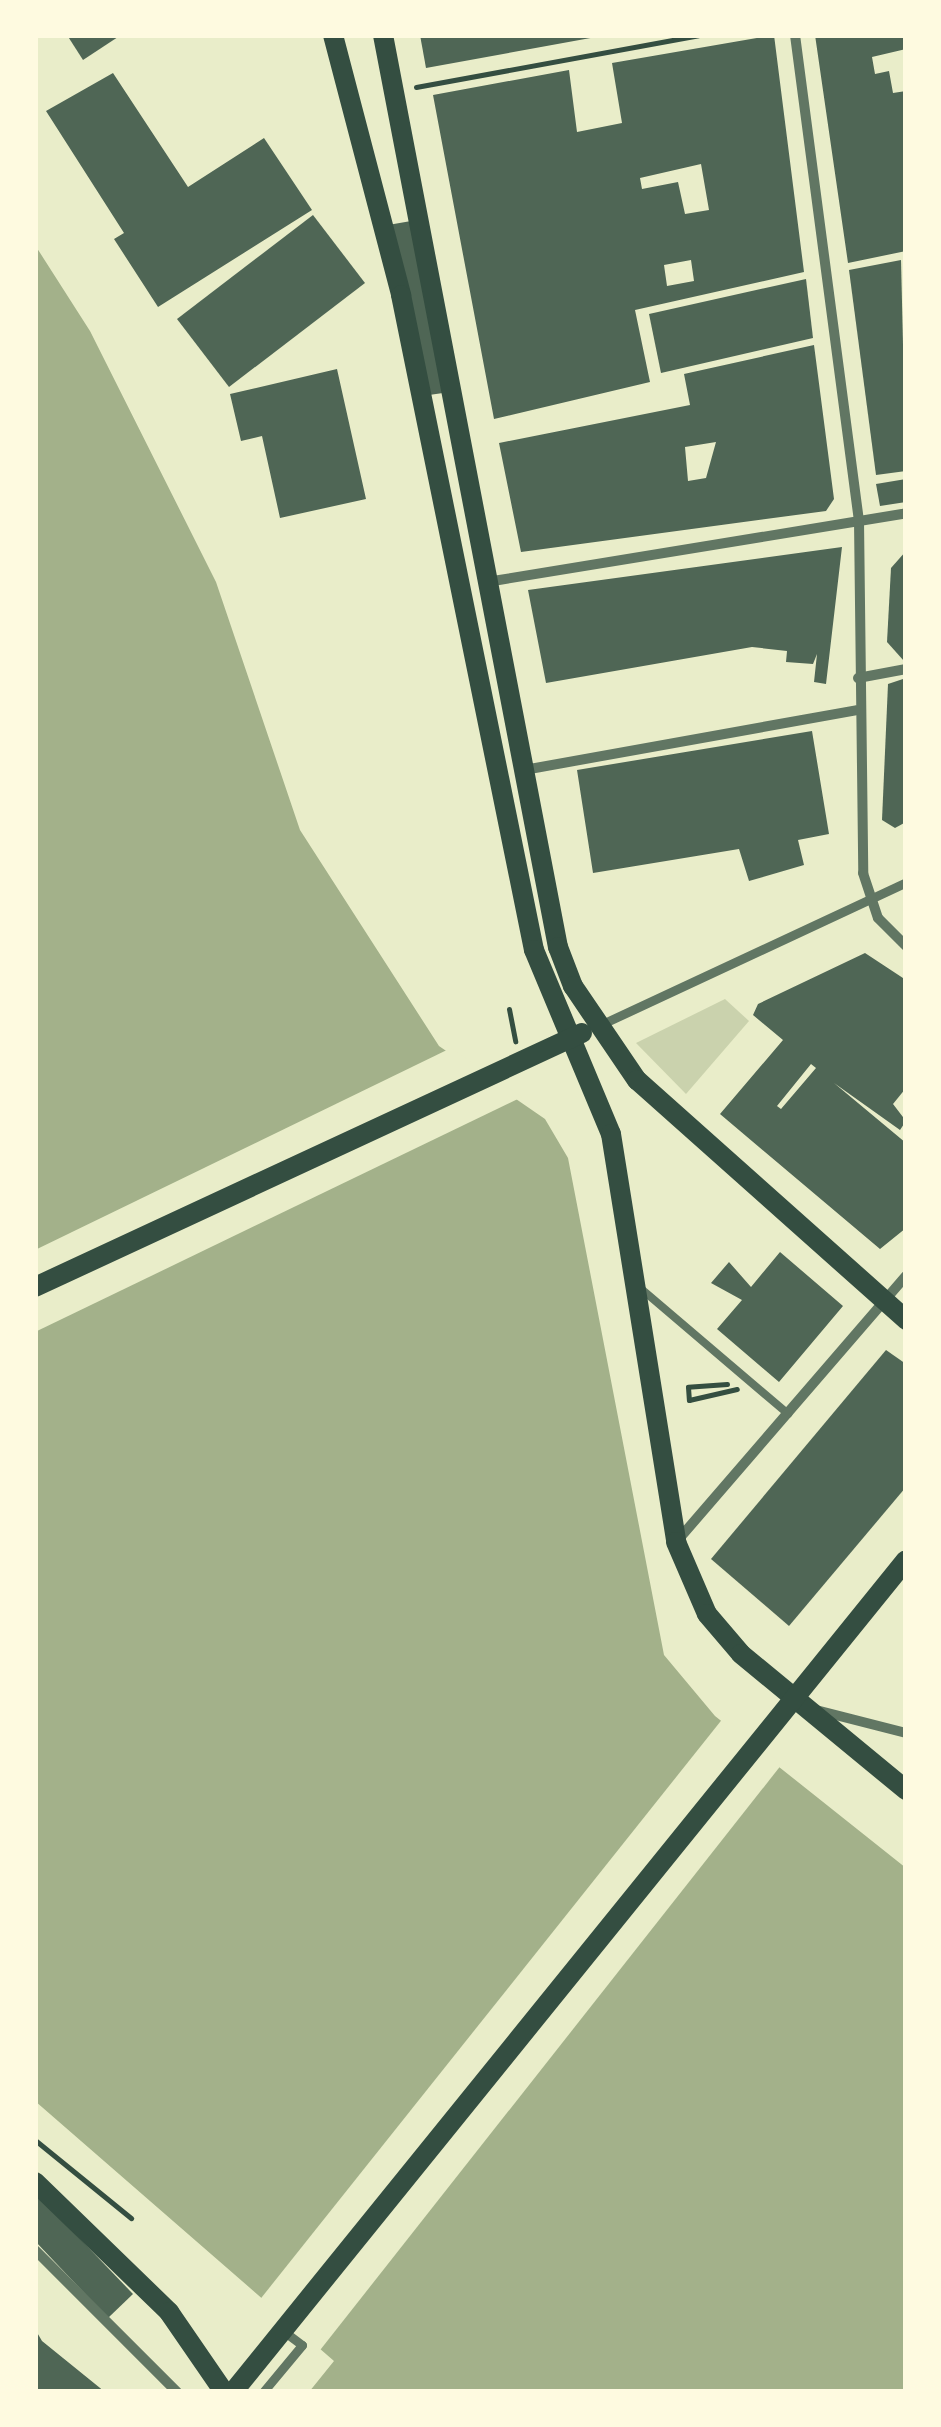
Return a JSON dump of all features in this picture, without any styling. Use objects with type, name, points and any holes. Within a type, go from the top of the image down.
[{"type":"main road","points":[[333,35],[400,296],[534,950],[607,1116],[676,1542],[708,1614],[791,1704],[906,1790]]},
{"type":"main road","points":[[383,35],[398,90],[493,581],[558,947],[598,1026],[650,1094],[906,1320]]},
{"type":"main road","points":[[35,1287],[598,1026]]},
{"type":"main road","points":[[233,2392],[906,1560]]},
{"type":"main road","points":[[35,2182],[169,2312],[224,2392]]},
{"type":"street","points":[[795,35],[859,521],[856,710],[869,899],[906,946]]},
{"type":"street","points":[[493,581],[906,513]]},
{"type":"street","points":[[858,678],[906,669]]},
{"type":"street","points":[[524,770],[856,710]]},
{"type":"street","points":[[598,1026],[906,882]]},
{"type":"street","points":[[676,1542],[906,1276]]},
{"type":"street","points":[[791,1704],[906,1733]]},
{"type":"street","points":[[35,2250],[177,2392]]},
{"type":"street","points":[[263,2392],[302,2345],[285,2332]]},
{"type":"lane","points":[[636,1284],[788,1414]]},
{"type":"path","points":[[398,90],[698,35]]},
{"type":"path","points":[[717,1384],[688,1386],[689,1400],[730,1396]]},
{"type":"path","points":[[35,2140],[131,2218]]},
{"type":"shaded area","points":[[35,245],[90,331],[216,582],[300,830],[439,1046],[545,1119],[568,1158],[664,1655],[715,1716],[906,1868],[906,2392],[309,2392],[334,2361],[35,2101]]},
{"type":"shaded area","points":[[725,999],[749,1021],[686,1094],[636,1043]]},
{"type":"pier","points":[[451,1048],[522,1097],[35,1332],[35,1250]]},
{"type":"pier","points":[[724,1717],[782,1764],[317,2354],[258,2302]]},
{"type":"building","points":[[67,35],[121,35],[83,60]]},
{"type":"building","points":[[420,35],[596,35],[596,37],[426,68]]},
{"type":"building","points":[[774,35],[804,272],[635,310],[650,382],[494,419],[433,95],[569,70],[577,132],[622,123],[612,63]],"holes":[[[701,164],[709,210],[685,214],[678,182],[642,189],[640,178]],[[691,260],[694,281],[667,286],[664,265]]]},
{"type":"building","points":[[815,35],[906,35],[906,49],[872,57],[875,74],[889,71],[893,93],[906,91],[906,251],[848,263]]},
{"type":"building","points":[[113,73],[188,187],[264,138],[312,210],[158,307],[114,239],[124,233],[46,111]]},
{"type":"building","points":[[313,215],[365,283],[229,387],[177,319]]},
{"type":"building","points":[[417,220],[450,392],[422,396],[388,225]]},
{"type":"building","points":[[901,260],[906,471],[876,475],[849,270]]},
{"type":"building","points":[[806,279],[813,338],[661,373],[649,314]]},
{"type":"building","points":[[814,345],[834,499],[826,511],[521,552],[499,443],[690,405],[684,374]],"holes":[[[716,442],[706,478],[688,481],[685,447]]]},
{"type":"building","points":[[337,369],[366,499],[280,518],[262,436],[241,441],[230,394]]},
{"type":"building","points":[[906,479],[906,502],[880,506],[876,484]]},
{"type":"building","points":[[842,547],[826,684],[814,682],[817,654],[813,664],[786,662],[787,651],[752,647],[546,683],[528,590]]},
{"type":"building","points":[[906,551],[904,661],[887,642],[891,568]]},
{"type":"building","points":[[906,678],[906,822],[895,828],[882,820],[888,684]]},
{"type":"building","points":[[812,731],[829,834],[798,840],[804,865],[749,881],[739,849],[593,873],[577,770]]},
{"type":"building","points":[[865,953],[906,980],[906,1088],[893,1104],[906,1121],[900,1130],[834,1083],[906,1143],[906,1228],[880,1249],[720,1114],[783,1040],[753,1015],[758,1004]],"holes":[[[811,1064],[816,1068],[781,1109],[777,1106]]]},
{"type":"building","points":[[780,1252],[843,1306],[779,1382],[717,1329],[742,1300],[711,1283],[729,1262],[751,1287]]},
{"type":"building","points":[[886,1350],[906,1364],[906,1487],[789,1626],[711,1559]]},
{"type":"building","points":[[37,2194],[133,2294],[108,2318],[35,2241]]},
{"type":"building","points":[[35,2329],[42,2341],[105,2392],[35,2392]]}]
